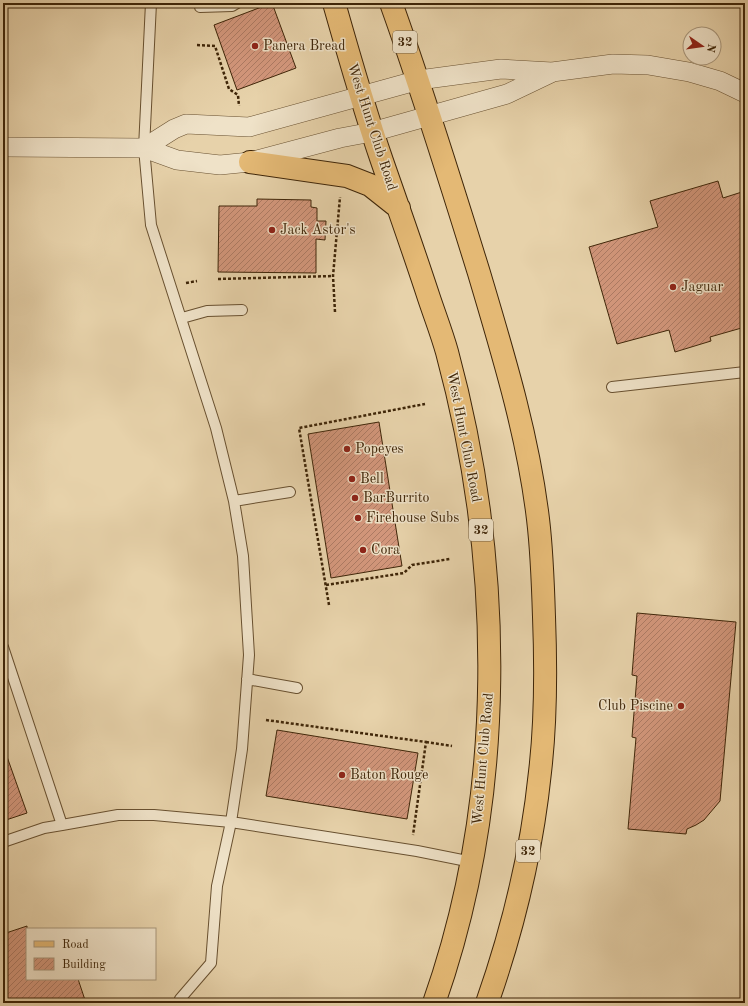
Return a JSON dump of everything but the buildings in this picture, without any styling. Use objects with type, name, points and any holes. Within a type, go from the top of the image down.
[{"type":"main road","name":"West Hunt Club Road","points":[[334,3],[372,132],[446,350],[462,414],[472,469],[484,558],[490,662],[487,739],[478,828],[472,862],[455,936],[434,1003]]},
{"type":"main road","name":"32","points":[[391,3],[431,116],[502,349],[516,405],[532,481],[538,519],[546,668],[540,771],[528,851],[511,926],[488,1003]]},
{"type":"main road","points":[[250,162],[347,176],[370,185],[399,208]]},
{"type":"street","points":[[144,148],[174,129],[186,124],[249,127],[419,80],[501,69],[552,72],[613,64],[648,65],[689,72],[720,81],[745,93]]},
{"type":"street","points":[[3,147],[144,148],[177,160],[220,165],[250,162],[340,138],[372,132],[507,94],[552,72]]},
{"type":"lane","points":[[151,3],[144,148],[151,225],[216,428],[234,501],[243,556],[249,655],[242,749],[231,822],[217,886],[211,963],[180,999],[181,1003]]},
{"type":"lane","points":[[200,7],[232,6],[237,3]]},
{"type":"lane","points":[[182,318],[207,311],[242,310]]},
{"type":"lane","points":[[612,387],[745,372]]},
{"type":"lane","points":[[234,501],[290,492]]},
{"type":"lane","points":[[3,647],[62,825]]},
{"type":"lane","points":[[247,679],[297,688]]},
{"type":"lane","points":[[3,842],[44,828],[118,815],[136,814],[231,822],[417,851],[472,862]]},
{"type":"path","points":[[197,45],[215,46],[229,89],[238,95],[240,110]]},
{"type":"path","points":[[336,312],[332,276],[341,190]]},
{"type":"path","points":[[218,279],[332,276]]},
{"type":"path","points":[[186,283],[197,282]]},
{"type":"path","points":[[329,605],[299,428],[425,404]]},
{"type":"path","points":[[326,585],[404,573],[412,565],[450,559]]},
{"type":"path","points":[[266,720],[452,746]]},
{"type":"path","points":[[413,835],[426,742]]},
{"type":"place","name":"Panera Bread","points":[[255,46]]},
{"type":"place","name":"Jack Astor's","points":[[272,230]]},
{"type":"place","name":"Jaguar","points":[[673,287]]},
{"type":"place","name":"Popeyes","points":[[347,449]]},
{"type":"place","name":"Bell","points":[[352,479]]},
{"type":"place","name":"BarBurrito","points":[[355,498]]},
{"type":"place","name":"Firehouse Subs","points":[[358,518]]},
{"type":"place","name":"Cora","points":[[363,550]]},
{"type":"place","name":"Club Piscine","points":[[681,706]]},
{"type":"place","name":"Baton Rouge","points":[[342,775]]}]
